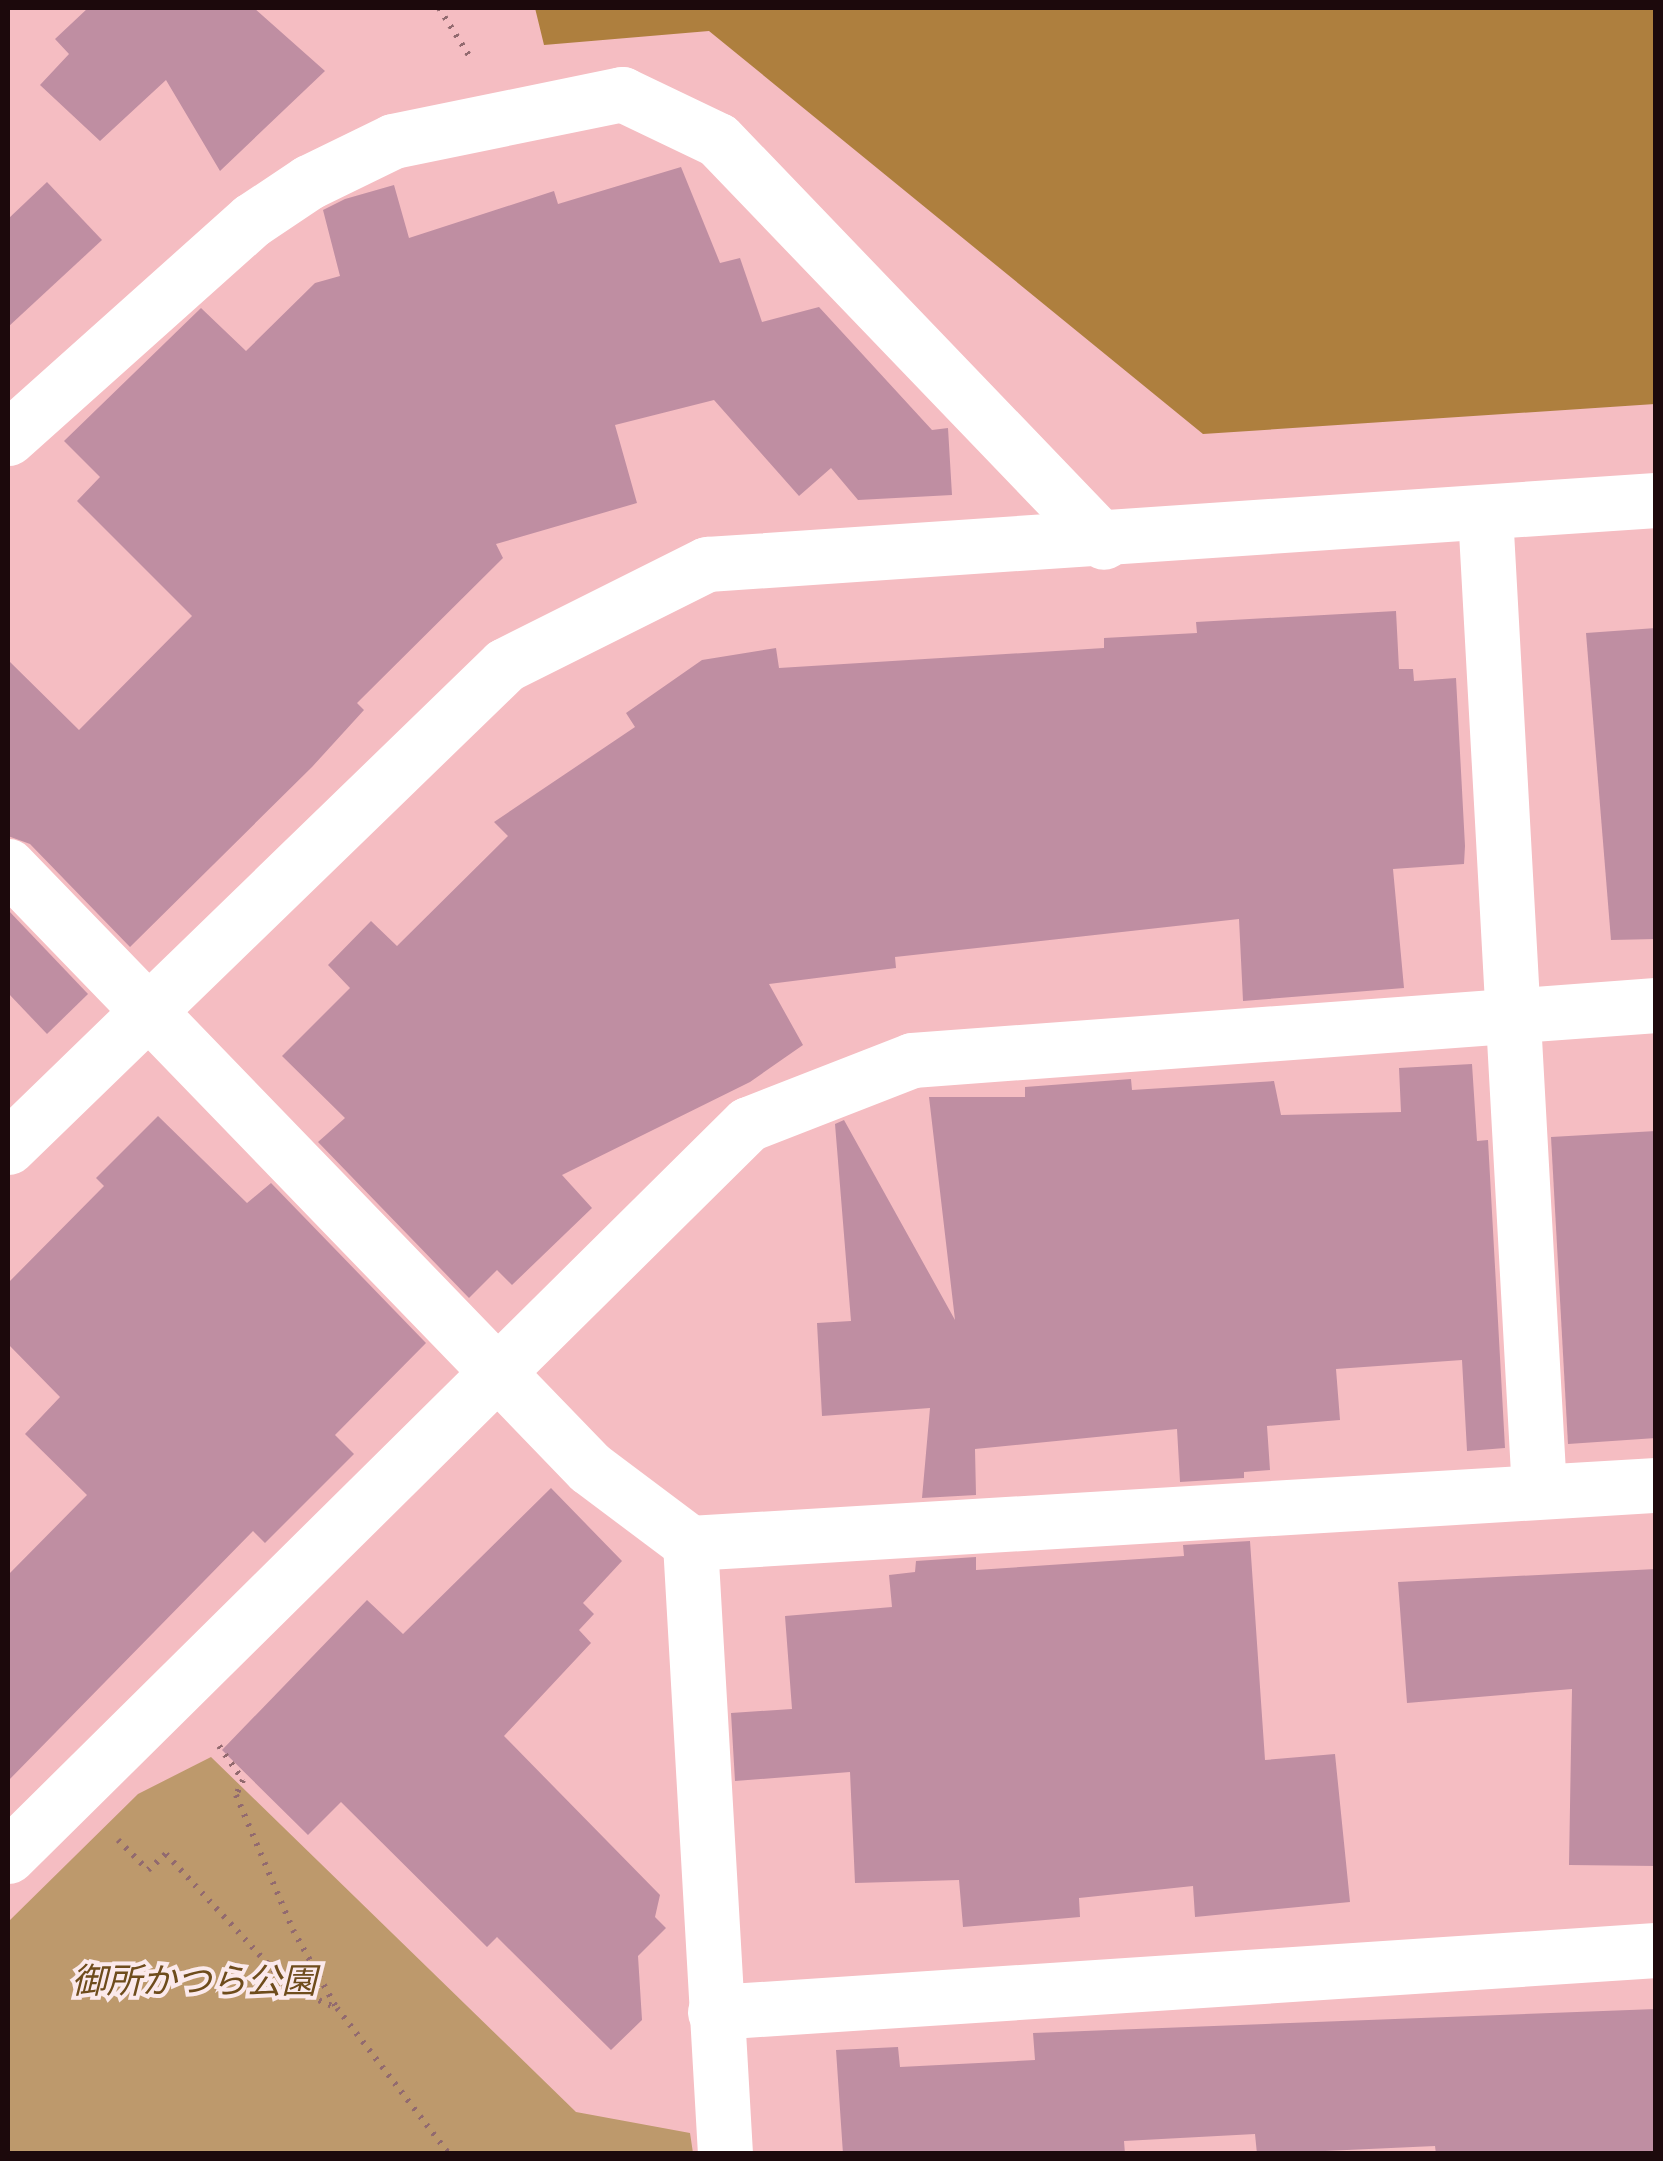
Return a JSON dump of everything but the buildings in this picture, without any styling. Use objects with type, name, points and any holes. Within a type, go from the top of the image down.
[{"type":"street","points":[[8,438],[252,220],[309,182],[393,141],[622,94],[718,140],[1104,542]]},
{"type":"street","points":[[8,1147],[147,1007],[505,665],[706,564],[1104,542],[1656,500]]},
{"type":"street","points":[[1485,513],[1539,1491]]},
{"type":"street","points":[[8,866],[590,1468],[690,1543],[1656,1486]]},
{"type":"street","points":[[8,1856],[748,1124],[912,1060],[1656,1005]]},
{"type":"street","points":[[690,1543],[724,2154]]},
{"type":"street","points":[[715,2012],[1656,1950]]},
{"type":"path","points":[[243,1780],[236,1795],[293,1930],[337,2008],[449,2154]]},
{"type":"path","points":[[148,1870],[166,1854],[290,1988],[337,2008]]},
{"type":"green space","name":"御所かつら公園","points":[[211,1757],[576,2112],[690,2133],[693,2153],[8,2153],[8,1922],[138,1794]]},
{"type":"shaded area","points":[[535,8],[1655,8],[1655,404],[1203,434],[709,31],[544,45]]}]
